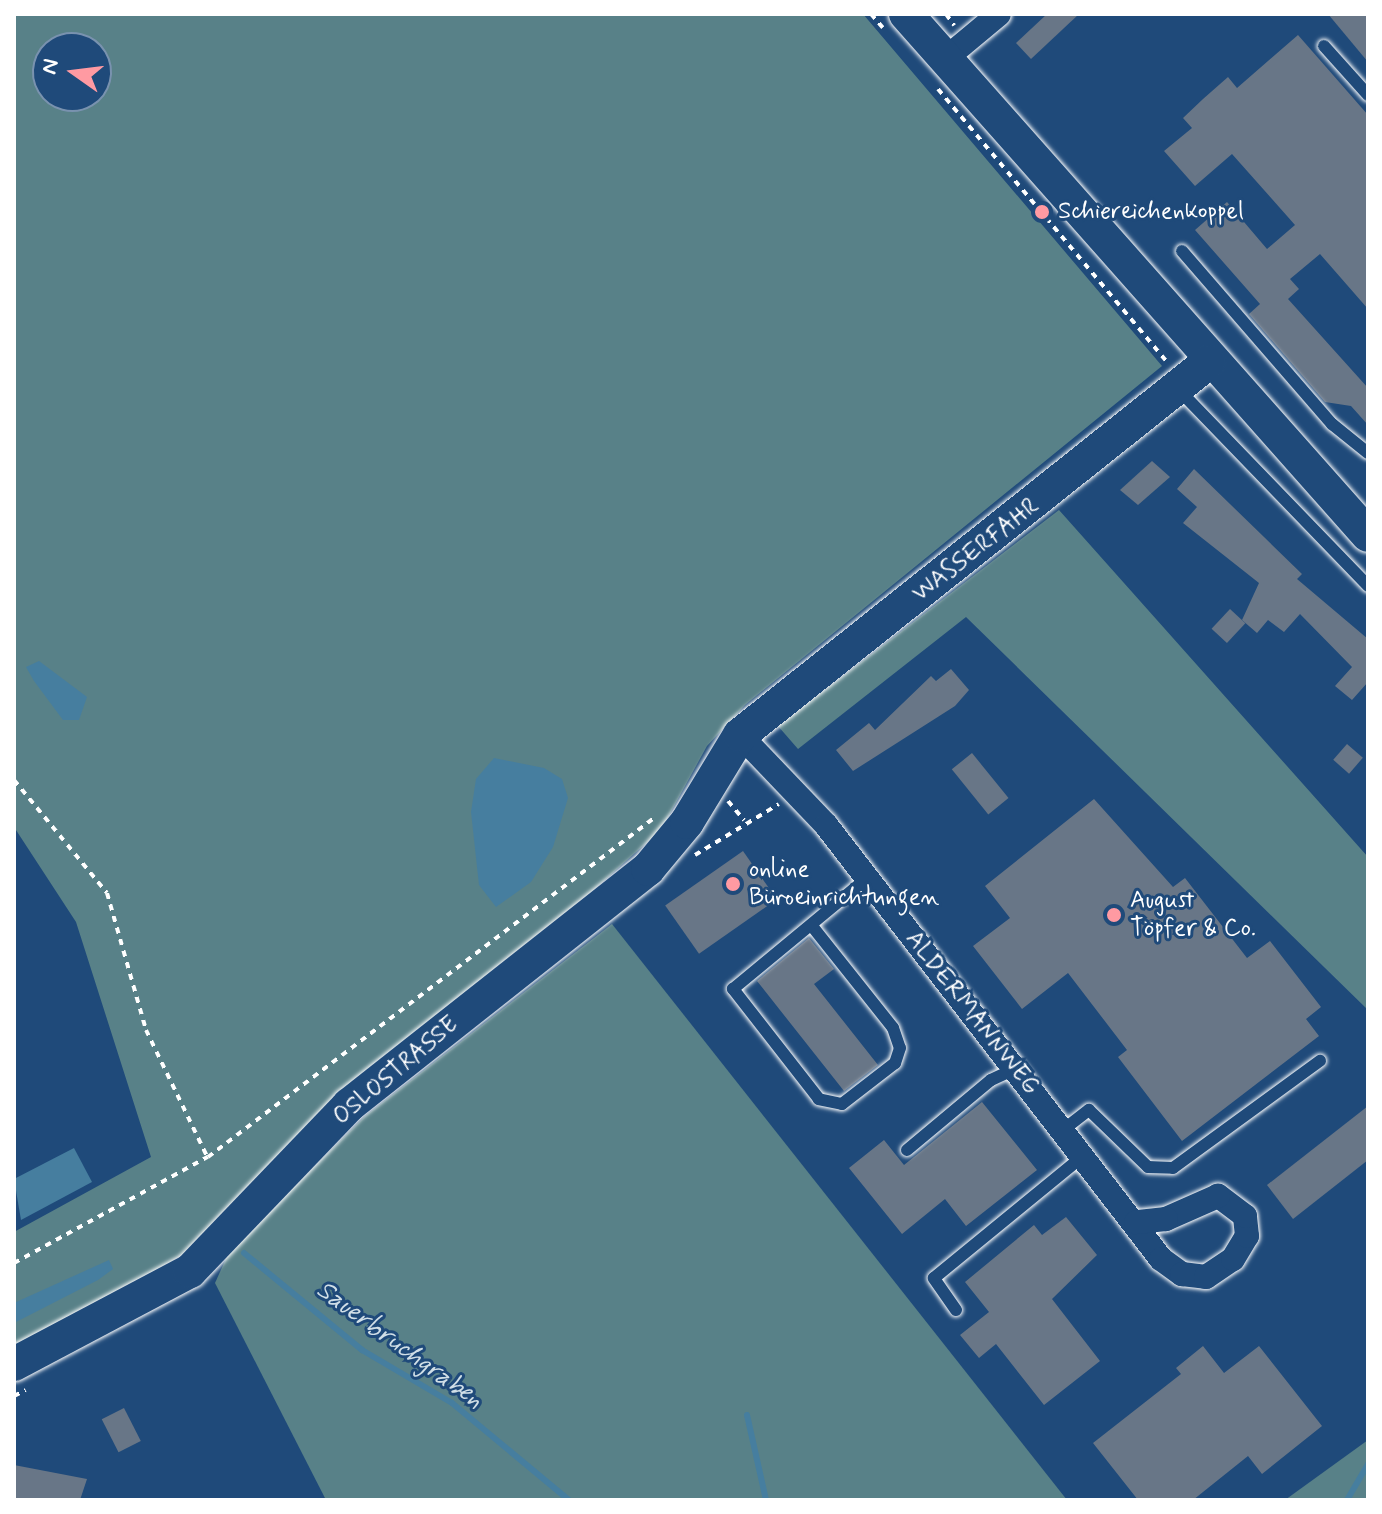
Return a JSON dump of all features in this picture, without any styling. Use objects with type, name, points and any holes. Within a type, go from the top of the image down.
[{"type":"street","points":[[906,14],[1209,362],[1366,530]]},
{"type":"street","points":[[945,59],[985,19]]},
{"type":"street","name":"WASSERFAHR","points":[[740,735],[1173,384],[1209,362]]},
{"type":"street","name":"ALDERMANNWEG","points":[[740,735],[867,878],[1136,1222]]},
{"type":"street","name":"OSLOSTRASSE","points":[[14,1364],[190,1271],[349,1105],[648,869],[687,822],[740,735]]},
{"type":"lane","points":[[1324,46],[1368,95]]},
{"type":"lane","points":[[1182,251],[1332,424],[1368,453]]},
{"type":"lane","points":[[1173,384],[1368,586]]},
{"type":"lane","points":[[812,926],[893,1028],[900,1048],[895,1063],[842,1104],[819,1099],[733,989],[867,878]]},
{"type":"lane","points":[[1063,1130],[1089,1110],[1148,1167],[1173,1168],[1320,1061]]},
{"type":"lane","points":[[907,1150],[991,1080],[1015,1069]]},
{"type":"lane","points":[[956,1310],[934,1278],[1083,1156]]},
{"type":"path","points":[[939,98],[1171,366],[1173,384]]},
{"type":"path","points":[[14,780],[107,893],[146,1030],[208,1157]]},
{"type":"path","points":[[14,1263],[208,1157],[664,809]]},
{"type":"green space","points":[[14,14],[863,14],[1162,366],[745,705],[707,746],[661,830],[184,1254],[14,1351],[14,1232],[151,1157],[76,922],[14,827]]},
{"type":"green space","points":[[1059,510],[1368,857],[1368,1010],[966,617],[798,749],[778,726]]},
{"type":"green space","points":[[612,924],[1067,1500],[326,1500],[215,1283],[229,1252],[365,1116]]},
{"type":"green space","points":[[1368,1440],[1368,1500],[1285,1500]]},
{"type":"water","points":[[39,661],[87,697],[79,720],[63,720],[34,681],[26,667]]},
{"type":"water","points":[[494,758],[544,768],[562,779],[568,798],[553,847],[531,882],[496,907],[479,885],[471,812],[476,779]]},
{"type":"water","points":[[74,1148],[92,1182],[21,1220],[14,1179]]},
{"type":"water","points":[[109,1260],[113,1269],[98,1280],[14,1323],[14,1303]]},
{"type":"building","points":[[1047,14],[1079,14],[1031,59],[1016,43]]},
{"type":"building","points":[[1328,14],[1368,14],[1368,62]]},
{"type":"building","points":[[1298,35],[1368,115],[1368,309],[1320,254],[1290,279],[1299,289],[1288,299],[1368,388],[1368,425],[1351,406],[1325,402],[1249,314],[1260,304],[1195,230],[1227,202],[1267,249],[1295,225],[1232,154],[1195,186],[1164,151],[1192,128],[1183,118],[1228,77],[1237,88]]},
{"type":"building","points":[[1152,461],[1170,477],[1138,505],[1120,490]]},
{"type":"building","points":[[1194,469],[1302,574],[1297,579],[1368,639],[1368,682],[1352,700],[1335,686],[1352,667],[1300,614],[1284,632],[1268,620],[1257,633],[1242,620],[1259,583],[1183,523],[1197,507],[1177,489]]},
{"type":"building","points":[[1230,609],[1245,623],[1227,643],[1212,629]]},
{"type":"building","points":[[951,669],[969,690],[955,706],[853,771],[836,750],[869,723],[875,730],[931,676],[936,681]]},
{"type":"building","points":[[1347,744],[1363,758],[1349,774],[1333,760]]},
{"type":"building","points":[[972,753],[1009,798],[988,814],[952,769]]},
{"type":"building","points":[[1094,799],[1173,887],[1185,878],[1247,958],[1270,941],[1321,1007],[1306,1019],[1319,1036],[1182,1141],[1118,1057],[1127,1050],[1068,973],[1022,1009],[973,946],[1010,918],[985,886]]},
{"type":"building","points":[[743,851],[777,899],[699,954],[665,905]]},
{"type":"building","points":[[809,938],[834,969],[814,984],[878,1065],[844,1091],[757,981]]},
{"type":"building","points":[[982,1102],[1037,1170],[966,1226],[945,1199],[902,1234],[849,1168],[884,1140],[904,1165]]},
{"type":"building","points":[[1368,1106],[1368,1160],[1293,1219],[1267,1185]]},
{"type":"building","points":[[1066,1217],[1097,1255],[1052,1299],[1100,1361],[1044,1405],[996,1344],[979,1358],[960,1335],[989,1312],[965,1282],[1034,1225],[1042,1235]]},
{"type":"building","points":[[1203,1346],[1224,1373],[1259,1346],[1322,1426],[1262,1474],[1248,1456],[1193,1500],[1138,1500],[1093,1443],[1181,1374],[1176,1368]]},
{"type":"building","points":[[124,1408],[141,1441],[119,1452],[102,1419]]},
{"type":"building","points":[[14,1465],[87,1479],[80,1500],[14,1500]]},
{"type":"waterway","name":"Sauerbruchgraben","points":[[244,1253],[362,1350],[452,1403],[569,1500]]},
{"type":"waterway","points":[[747,1415],[766,1500]]},
{"type":"waterway","points":[[1347,1500],[1368,1464]]},
{"type":"place","name":"Schiereichenkoppel","points":[[1042,212]]},
{"type":"place","name":"online Büroeinrichtungen","points":[[733,884]]},
{"type":"place","name":"August Töpfer & Co.","points":[[1114,915]]}]
